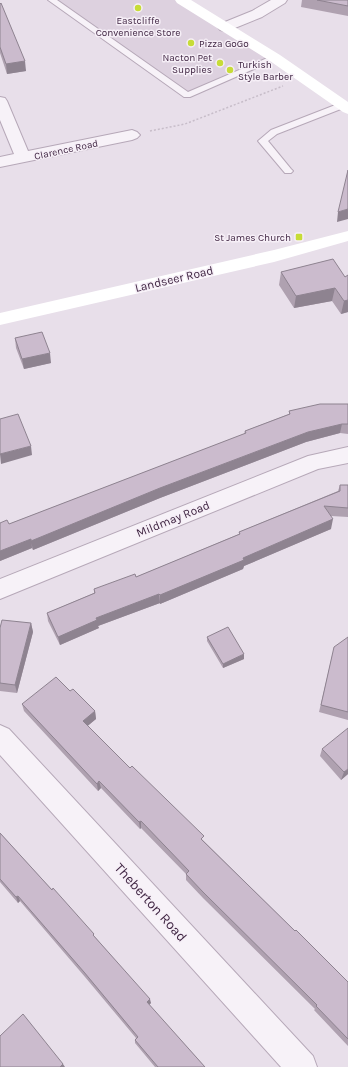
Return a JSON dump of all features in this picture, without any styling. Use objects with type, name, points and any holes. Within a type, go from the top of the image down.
[{"type":"street","points":[[182,0],[275,58],[346,107]]},
{"type":"street","points":[[225,27],[257,14],[280,0]]},
{"type":"street","points":[[0,101],[23,158]]},
{"type":"street","name":"Clarence Road","points":[[0,162],[132,135]]},
{"type":"street","name":"Landseer Road","points":[[0,319],[274,256],[348,236]]},
{"type":"street","name":"Mildmay Road","points":[[0,589],[315,462],[348,455]]},
{"type":"street","name":"Theberton Road","points":[[0,737],[302,1067]]},
{"type":"lane","points":[[52,0],[188,95],[275,58]]},
{"type":"lane","points":[[288,171],[263,141],[274,132],[346,107]]},
{"type":"path","points":[[132,135],[185,124],[304,78]]},
{"type":"shaded area","points":[[52,0],[182,0],[275,58],[187,95]]},
{"type":"building","points":[[317,0],[348,0],[348,6]]},
{"type":"building","points":[[1,3],[25,61],[6,64],[0,47]]},
{"type":"building","points":[[348,170],[348,209],[338,212]]},
{"type":"building","points":[[333,259],[345,277],[348,275],[348,300],[344,301],[335,288],[296,296],[281,272]]},
{"type":"building","points":[[42,332],[50,353],[22,359],[15,338]]},
{"type":"building","points":[[320,404],[348,404],[348,424],[308,432],[160,488],[31,541],[31,539],[0,551],[0,523],[7,520],[9,524],[246,433],[245,431],[290,414],[289,411]]},
{"type":"building","points":[[18,414],[31,446],[0,454],[0,419]]},
{"type":"building","points":[[340,485],[348,485],[348,508],[324,506],[333,519],[243,558],[244,560],[160,595],[159,594],[96,618],[97,620],[58,637],[47,613],[95,593],[94,589],[135,574],[136,577],[240,534],[239,532],[340,491]]},
{"type":"building","points":[[2,620],[31,623],[15,685],[0,683],[0,628]]},
{"type":"building","points":[[228,627],[244,654],[223,664],[207,637]]},
{"type":"building","points":[[348,637],[348,712],[321,705],[334,647]]},
{"type":"building","points":[[56,677],[70,691],[73,689],[95,711],[83,721],[130,768],[132,766],[204,836],[201,839],[348,982],[348,1039],[316,1006],[317,1005],[203,892],[186,874],[189,871],[141,821],[139,822],[99,781],[97,784],[22,704]]},
{"type":"building","points":[[348,728],[348,769],[344,772],[322,749]]},
{"type":"building","points":[[0,833],[52,890],[53,888],[94,934],[93,935],[150,999],[147,1002],[205,1067],[158,1067],[135,1040],[138,1037],[84,972],[18,896],[16,897],[0,879]]},
{"type":"building","points":[[23,1014],[63,1064],[60,1067],[0,1067],[0,1036]]},
{"type":"place","name":"Eastcliffe Convenience Store","points":[[138,8]]},
{"type":"place","name":"Pizza GoGo","points":[[191,43]]},
{"type":"place","name":"Nacton Pet Supplies","points":[[220,63]]},
{"type":"place","name":"Turkish Style Barber","points":[[230,70]]},
{"type":"place","name":"St James Church","points":[[299,237]]}]
